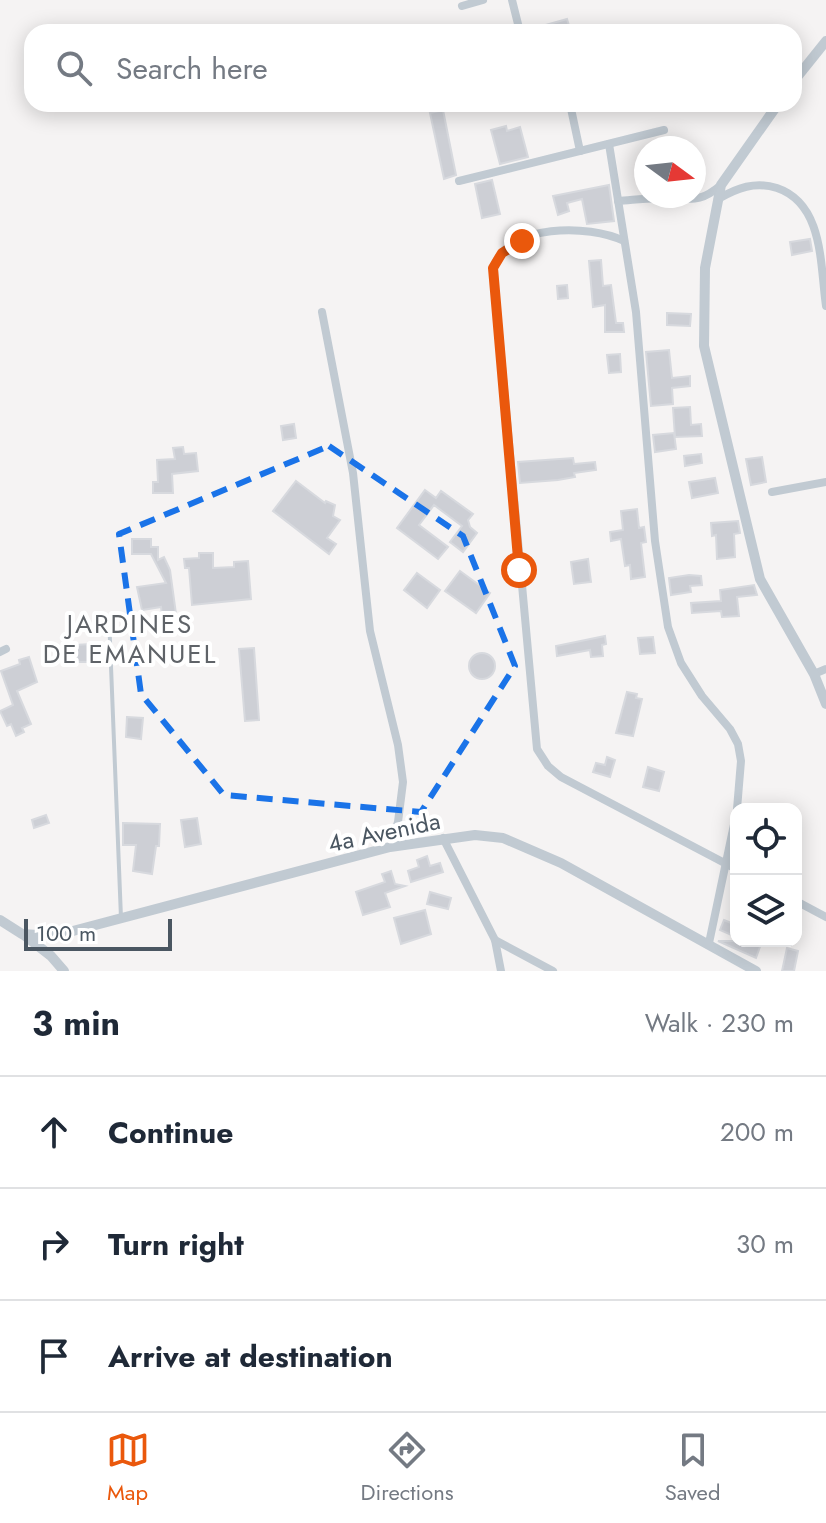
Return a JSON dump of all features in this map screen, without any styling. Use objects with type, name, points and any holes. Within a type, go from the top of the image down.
[{"type":"street","points":[[462,6],[483,0]]},
{"type":"street","points":[[512,0],[518,24]]},
{"type":"street","points":[[802,71],[826,41]]},
{"type":"street","points":[[572,112],[580,151]]},
{"type":"street","points":[[618,201],[667,198],[690,201],[708,196],[721,185],[772,112]]},
{"type":"street","points":[[459,181],[664,130]]},
{"type":"street","points":[[609,144],[636,312],[655,541],[668,627],[681,663],[738,744],[741,761],[738,803]]},
{"type":"street","points":[[721,185],[705,268],[704,346],[760,579],[814,674],[826,704]]},
{"type":"street","points":[[718,199],[747,185],[767,185],[798,199],[811,216],[826,306]]},
{"type":"street","points":[[624,241],[587,230],[546,232],[505,249],[493,268],[537,749],[548,766],[561,777],[730,866]]},
{"type":"street","points":[[322,312],[353,473],[370,631],[400,757],[403,782],[398,822],[390,847]]},
{"type":"street","points":[[772,492],[826,482]]},
{"type":"street","points":[[814,674],[826,669]]},
{"type":"street","name":"4a Avenida","points":[[22,934],[54,936],[390,847],[475,835],[503,838],[561,863],[756,971]]},
{"type":"street","points":[[443,838],[495,940],[501,971]]},
{"type":"street","points":[[709,943],[730,842]]},
{"type":"street","points":[[802,904],[826,917]]},
{"type":"street","points":[[0,920],[51,956],[64,971]]},
{"type":"street","points":[[495,940],[553,971]]},
{"type":"lane","points":[[109,616],[121,919]]},
{"type":"highlighted area","points":[[329,446],[463,536],[515,666],[421,812],[224,795],[141,694],[119,534]]},
{"type":"building","points":[[567,19],[569,24],[549,24]]},
{"type":"building","points":[[443,112],[456,175],[444,179],[430,113]]},
{"type":"building","points":[[506,126],[507,131],[520,127],[528,157],[500,164],[491,130]]},
{"type":"building","points":[[492,180],[500,214],[482,218],[475,184]]},
{"type":"building","points":[[609,185],[614,221],[587,224],[582,199],[567,203],[569,211],[558,215],[553,196]]},
{"type":"building","points":[[810,239],[812,251],[792,255],[790,242]]},
{"type":"building","points":[[601,260],[603,286],[611,285],[616,323],[623,323],[624,332],[605,332],[605,305],[593,307],[589,261]]},
{"type":"building","points":[[567,285],[568,298],[558,299],[557,286]]},
{"type":"building","points":[[667,313],[691,314],[690,326],[667,325]]},
{"type":"building","points":[[669,350],[672,378],[690,376],[690,386],[672,388],[673,404],[651,406],[646,352]]},
{"type":"building","points":[[620,354],[621,372],[609,373],[607,355]]},
{"type":"building","points":[[690,407],[691,425],[701,424],[702,436],[675,437],[673,408]]},
{"type":"building","points":[[294,424],[296,438],[283,440],[281,426]]},
{"type":"building","points":[[674,433],[676,449],[655,452],[653,435]]},
{"type":"building","points":[[183,447],[184,454],[196,453],[198,471],[172,474],[173,493],[153,493],[153,482],[158,482],[157,460],[175,459],[173,448]]},
{"type":"building","points":[[701,454],[702,463],[685,466],[684,456]]},
{"type":"building","points":[[762,457],[766,482],[751,485],[746,459]]},
{"type":"building","points":[[573,458],[574,464],[595,462],[596,470],[574,473],[575,477],[558,480],[520,483],[518,462]]},
{"type":"building","points":[[715,478],[718,493],[692,498],[689,482]]},
{"type":"building","points":[[296,481],[325,503],[335,505],[333,516],[340,520],[327,538],[336,544],[329,554],[273,511]]},
{"type":"building","points":[[425,490],[436,498],[441,491],[473,514],[468,520],[477,533],[463,552],[450,542],[462,526],[434,505],[419,525],[448,547],[438,559],[397,528]]},
{"type":"building","points":[[637,509],[639,528],[644,527],[646,542],[641,543],[645,577],[631,579],[630,565],[625,566],[621,539],[611,541],[610,532],[623,530],[621,511]]},
{"type":"building","points":[[738,521],[740,533],[734,534],[735,557],[717,559],[716,535],[712,536],[711,523]]},
{"type":"building","points":[[132,539],[151,539],[151,547],[158,547],[158,560],[164,557],[170,570],[176,614],[162,616],[161,607],[142,610],[137,587],[166,583],[151,554],[132,554]]},
{"type":"building","points":[[199,553],[213,553],[213,568],[234,567],[234,562],[248,561],[251,599],[192,605],[189,568],[185,568],[184,559],[199,558]]},
{"type":"building","points":[[588,559],[591,582],[574,584],[571,562]]},
{"type":"building","points":[[460,571],[490,593],[476,613],[445,591]]},
{"type":"building","points":[[417,573],[440,590],[427,608],[404,590]]},
{"type":"building","points":[[701,576],[702,585],[690,586],[691,592],[671,595],[669,578]]},
{"type":"building","points":[[754,585],[757,595],[737,597],[739,616],[722,617],[721,611],[692,613],[691,603],[721,601],[720,590]]},
{"type":"building","points":[[605,636],[603,656],[591,657],[590,650],[557,656],[556,646]]},
{"type":"building","points":[[653,637],[655,653],[640,654],[638,638]]},
{"type":"building","points":[[91,644],[92,662],[76,662],[75,645]]},
{"type":"building","points":[[254,648],[259,720],[245,721],[239,649]]},
{"type":"building","points":[[482,653],[491,657],[495,666],[491,675],[482,679],[473,675],[469,666],[473,657]]},
{"type":"building","points":[[29,657],[37,682],[17,691],[31,724],[22,728],[24,732],[16,736],[0,711],[13,705],[1,671]]},
{"type":"building","points":[[627,692],[637,694],[636,698],[642,699],[633,736],[616,733]]},
{"type":"building","points":[[127,717],[143,718],[141,739],[126,737]]},
{"type":"building","points":[[607,757],[615,760],[610,777],[593,772],[596,763],[605,765]]},
{"type":"building","points":[[648,767],[664,772],[659,791],[643,787]]},
{"type":"building","points":[[46,815],[49,823],[34,828],[32,820]]},
{"type":"building","points":[[197,818],[201,844],[185,847],[181,820]]},
{"type":"building","points":[[123,823],[160,824],[159,846],[156,846],[152,874],[133,871],[136,845],[123,845]]},
{"type":"building","points":[[427,856],[430,866],[440,863],[443,872],[411,882],[408,871],[419,867],[417,860]]},
{"type":"building","points":[[391,871],[395,884],[405,886],[385,893],[390,907],[363,915],[356,892],[385,882],[382,874]]},
{"type":"building","points":[[430,892],[451,898],[448,909],[427,904]]},
{"type":"building","points":[[425,910],[431,934],[401,944],[394,918]]},
{"type":"building","points":[[724,920],[730,922],[730,934],[720,930]]},
{"type":"building","points":[[731,947],[760,947],[756,958]]},
{"type":"building","points":[[787,948],[798,951],[794,971],[782,971]]},
{"type":"district","name":"JARDINES DE EMANUEL","points":[[130,639]]},
{"type":"route","points":[[519,570],[493,268],[505,249],[522,241]]}]
